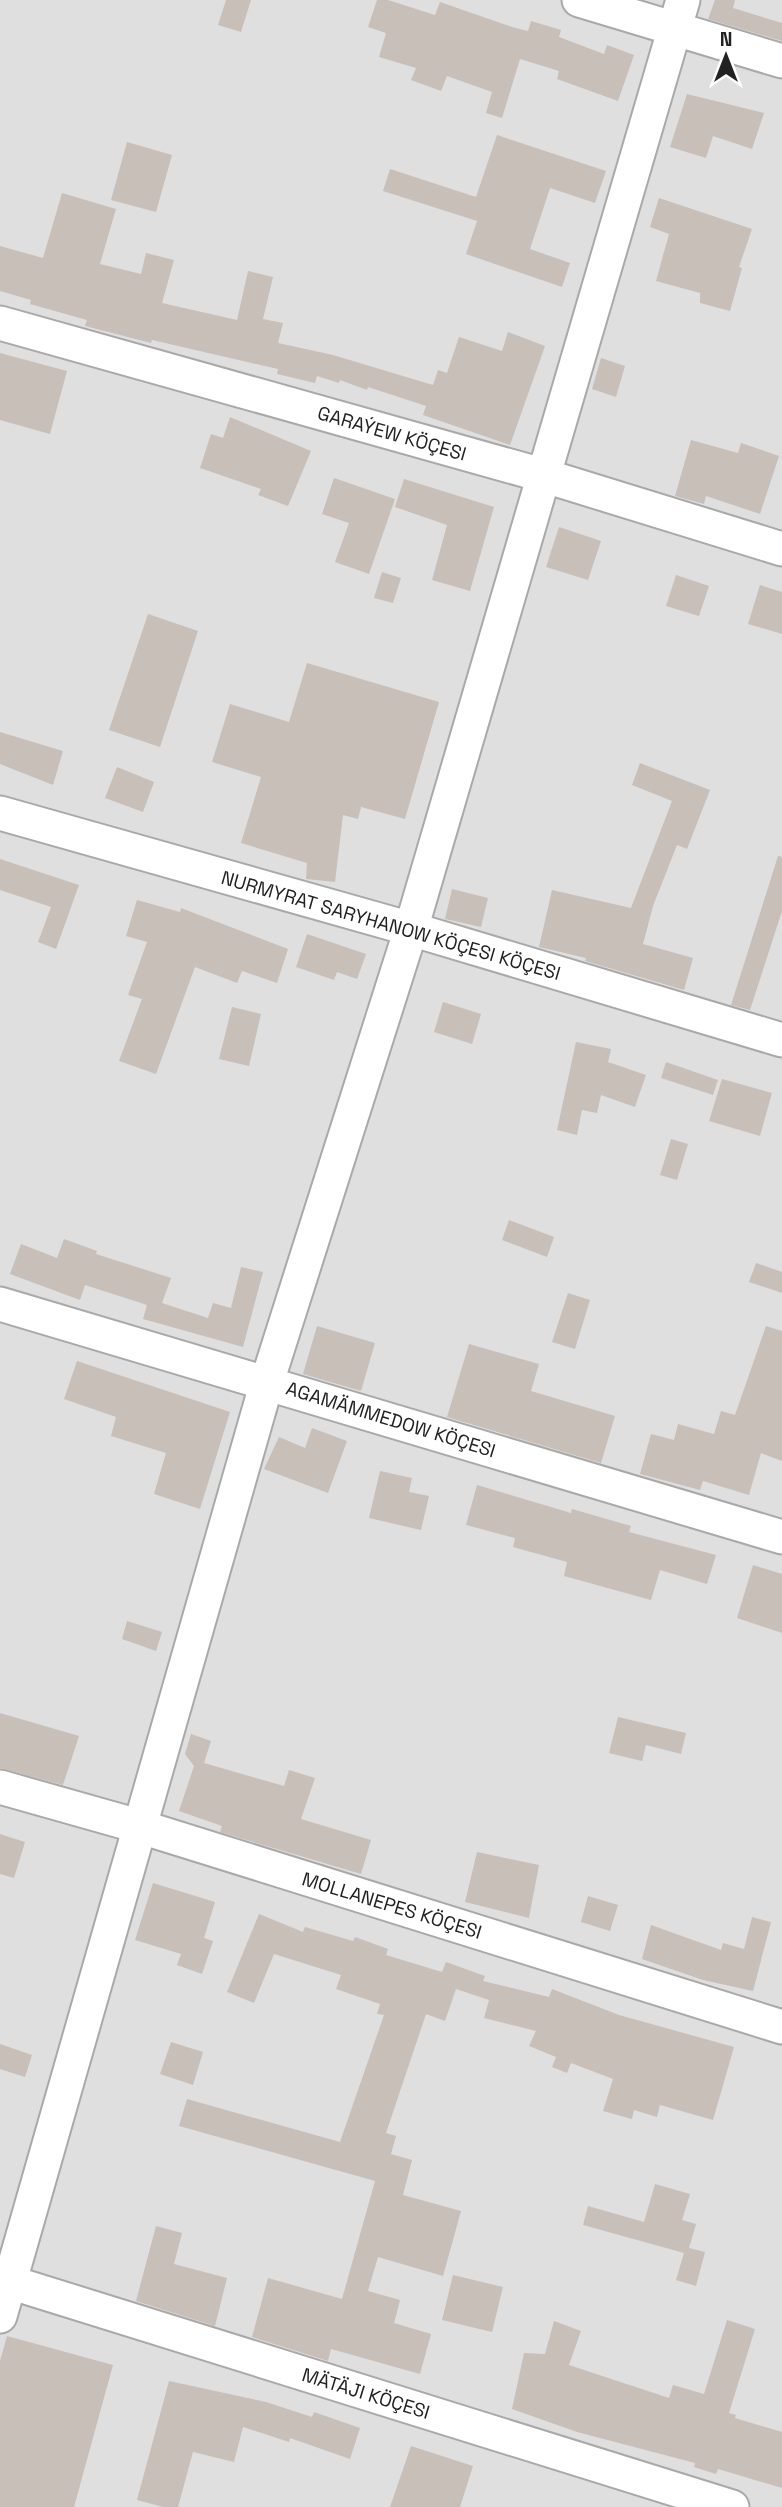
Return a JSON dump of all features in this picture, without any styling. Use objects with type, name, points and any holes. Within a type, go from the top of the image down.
[{"type":"street","points":[[579,0],[679,13],[782,61]]},
{"type":"street","points":[[0,2316],[5,2280],[267,1382],[411,929],[679,13]]},
{"type":"street","name":"GARAÝEW KÖÇESI","points":[[0,323],[542,475],[782,549]]},
{"type":"street","name":"NURMYRAT SARYHANOW KÖÇESI KÖÇESI","points":[[0,813],[411,929],[782,1040]]},
{"type":"street","name":"AGAMÄMMEDOW KÖÇESI","points":[[0,1304],[782,1537]]},
{"type":"street","name":"MOLLANEPES KÖÇESI","points":[[0,1787],[138,1826],[782,2027]]},
{"type":"street","name":"MÄTÄJI KÖÇESI","points":[[5,2280],[732,2507]]},
{"type":"shaded area","points":[[0,0],[782,0],[782,2507],[0,2507]]},
{"type":"building","points":[[226,0],[251,0],[241,32],[218,25]]},
{"type":"building","points":[[377,0],[388,0],[435,15],[440,2],[528,31],[531,21],[561,30],[559,37],[604,54],[607,45],[634,55],[618,101],[557,79],[559,71],[520,59],[502,118],[486,113],[492,92],[447,76],[441,91],[411,80],[416,68],[379,57],[386,33],[368,27]]},
{"type":"building","points":[[715,0],[735,0],[733,8],[782,23],[782,41],[708,19]]},
{"type":"building","points":[[687,94],[764,113],[752,149],[713,136],[706,158],[670,147]]},
{"type":"building","points":[[497,135],[606,171],[595,203],[550,188],[530,249],[570,263],[562,287],[466,254],[477,221],[383,191],[390,169],[476,197]]},
{"type":"building","points":[[127,142],[172,155],[156,212],[111,200]]},
{"type":"building","points":[[62,193],[116,209],[100,264],[141,274],[146,253],[174,260],[162,303],[237,320],[248,271],[273,277],[263,319],[283,323],[278,343],[333,355],[433,385],[438,370],[447,373],[459,337],[502,351],[508,332],[545,346],[510,445],[423,415],[426,406],[368,387],[367,390],[340,380],[339,383],[317,376],[315,383],[277,374],[278,369],[152,340],[151,343],[85,326],[87,320],[30,304],[31,300],[0,291],[0,246],[43,258]]},
{"type":"building","points":[[659,198],[752,229],[739,267],[742,268],[730,311],[700,303],[700,293],[656,281],[669,234],[650,227]]},
{"type":"building","points":[[0,353],[67,371],[50,434],[0,420]]},
{"type":"building","points":[[601,358],[625,366],[616,397],[592,389]]},
{"type":"building","points":[[230,417],[311,451],[288,506],[258,495],[261,489],[200,468],[211,434],[223,438]]},
{"type":"building","points":[[691,440],[738,453],[741,443],[779,456],[760,514],[706,496],[704,504],[675,496]]},
{"type":"building","points":[[334,478],[395,499],[369,574],[335,562],[349,523],[322,514]]},
{"type":"building","points":[[404,479],[494,507],[470,591],[432,580],[447,525],[395,507]]},
{"type":"building","points":[[559,527],[601,541],[588,580],[546,567]]},
{"type":"building","points":[[382,572],[401,578],[393,603],[374,598]]},
{"type":"building","points":[[676,575],[709,586],[699,616],[666,606]]},
{"type":"building","points":[[760,585],[782,592],[782,634],[748,624]]},
{"type":"building","points":[[148,614],[198,631],[160,747],[109,730]]},
{"type":"building","points":[[307,663],[439,702],[405,819],[361,807],[358,819],[343,815],[335,882],[306,879],[307,863],[241,843],[261,777],[212,762],[230,704],[289,722]]},
{"type":"building","points":[[0,732],[63,751],[53,785],[0,764]]},
{"type":"building","points":[[640,763],[710,790],[687,849],[677,845],[653,906],[643,944],[693,958],[684,990],[585,961],[586,958],[539,947],[552,890],[631,908],[672,801],[632,785]]},
{"type":"building","points":[[117,767],[154,782],[143,812],[105,798]]},
{"type":"building","points":[[778,856],[782,857],[782,911],[750,1010],[731,1005]]},
{"type":"building","points":[[0,859],[79,885],[56,949],[38,942],[51,907],[0,890]]},
{"type":"building","points":[[452,889],[488,898],[481,927],[445,919]]},
{"type":"building","points":[[137,900],[180,912],[181,908],[288,949],[277,983],[242,971],[237,983],[195,967],[156,1074],[119,1061],[142,999],[128,995],[147,942],[126,936]]},
{"type":"building","points":[[307,934],[366,954],[357,979],[337,972],[334,980],[296,967]]},
{"type":"building","points":[[443,1002],[481,1014],[472,1044],[434,1032]]},
{"type":"building","points":[[232,1007],[261,1014],[249,1066],[219,1059]]},
{"type":"building","points":[[576,1042],[611,1049],[608,1062],[646,1075],[635,1107],[601,1095],[597,1113],[582,1110],[577,1135],[557,1130]]},
{"type":"building","points":[[666,1062],[718,1080],[713,1095],[661,1078]]},
{"type":"building","points":[[722,1079],[772,1093],[760,1136],[709,1121]]},
{"type":"building","points":[[671,1139],[688,1144],[677,1180],[660,1175]]},
{"type":"building","points":[[509,1220],[554,1237],[547,1257],[502,1240]]},
{"type":"building","points":[[64,1239],[97,1251],[96,1254],[171,1278],[162,1303],[208,1318],[213,1303],[231,1308],[241,1267],[263,1272],[243,1347],[143,1319],[147,1305],[85,1285],[80,1300],[10,1274],[21,1244],[57,1258]]},
{"type":"building","points":[[756,1263],[782,1272],[782,1293],[749,1282]]},
{"type":"building","points":[[568,1293],[590,1300],[575,1349],[552,1342]]},
{"type":"building","points":[[317,1326],[375,1343],[361,1391],[303,1374]]},
{"type":"building","points":[[766,1326],[782,1331],[782,1461],[761,1453],[749,1495],[703,1481],[700,1490],[640,1474],[651,1434],[674,1440],[678,1424],[714,1434],[721,1411],[735,1415]]},
{"type":"building","points":[[469,1344],[539,1364],[531,1391],[615,1416],[601,1463],[447,1417]]},
{"type":"building","points":[[77,1361],[230,1412],[200,1509],[154,1494],[166,1453],[111,1436],[116,1417],[64,1399]]},
{"type":"building","points":[[312,1428],[347,1441],[328,1493],[264,1469],[279,1437],[305,1448]]},
{"type":"building","points":[[380,1471],[412,1478],[409,1492],[429,1496],[421,1530],[369,1518]]},
{"type":"building","points":[[477,1485],[571,1513],[572,1509],[631,1526],[629,1532],[716,1555],[707,1584],[660,1570],[651,1600],[564,1576],[567,1562],[513,1547],[515,1538],[466,1525]]},
{"type":"building","points":[[753,1565],[782,1574],[782,1633],[737,1618]]},
{"type":"building","points":[[127,1621],[162,1632],[156,1651],[122,1639]]},
{"type":"building","points":[[0,1713],[79,1736],[63,1785],[0,1768]]},
{"type":"building","points":[[618,1717],[686,1733],[681,1754],[646,1745],[642,1761],[609,1753]]},
{"type":"building","points":[[191,1734],[211,1741],[204,1763],[284,1786],[289,1770],[315,1778],[301,1819],[371,1840],[361,1874],[220,1832],[222,1826],[179,1811],[194,1766],[185,1754]]},
{"type":"building","points":[[0,1834],[25,1842],[14,1878],[0,1874]]},
{"type":"building","points":[[477,1852],[539,1865],[529,1918],[465,1902]]},
{"type":"building","points":[[153,1883],[215,1902],[204,1938],[213,1941],[202,1974],[177,1965],[181,1954],[135,1940]]},
{"type":"building","points":[[588,1896],[618,1905],[610,1931],[581,1922]]},
{"type":"building","points":[[259,1914],[303,1932],[305,1927],[353,1941],[355,1937],[388,1949],[386,1955],[442,1972],[446,1962],[485,1976],[483,1981],[549,1997],[552,1989],[619,2015],[734,2047],[713,2120],[660,2105],[657,2117],[634,2110],[632,2119],[603,2111],[613,2079],[571,2063],[567,2073],[552,2067],[556,2057],[529,2046],[536,2031],[484,2018],[489,2000],[456,1989],[445,2021],[426,2014],[386,2133],[396,2136],[391,2154],[412,2160],[403,2195],[461,2211],[443,2276],[378,2257],[368,2291],[400,2300],[394,2323],[431,2334],[420,2374],[331,2349],[328,2361],[252,2337],[268,2278],[342,2299],[375,2181],[179,2126],[187,2099],[340,2142],[384,2015],[377,2014],[380,2004],[336,1989],[341,1975],[274,1954],[254,2003],[227,1992]]},
{"type":"building","points":[[752,1917],[771,1922],[753,1991],[703,1980],[642,1959],[651,1925],[721,1950],[723,1943],[744,1949]]},
{"type":"building","points":[[171,2042],[203,2052],[193,2085],[160,2074]]},
{"type":"building","points":[[0,2044],[32,2055],[25,2077],[0,2069]]},
{"type":"building","points":[[655,2184],[690,2194],[682,2220],[696,2224],[689,2248],[705,2252],[696,2286],[676,2280],[684,2253],[583,2225],[588,2206],[644,2222]]},
{"type":"building","points":[[156,2226],[182,2233],[174,2264],[227,2278],[215,2326],[136,2301]]},
{"type":"building","points":[[453,2275],[503,2287],[492,2332],[442,2320]]},
{"type":"building","points":[[727,2320],[755,2329],[729,2413],[736,2415],[735,2418],[782,2432],[782,2488],[718,2469],[716,2474],[694,2467],[695,2463],[577,2432],[512,2409],[524,2353],[545,2354],[554,2321],[581,2331],[569,2365],[669,2398],[673,2385],[704,2394]]},
{"type":"building","points":[[7,2336],[113,2365],[74,2507],[0,2507],[0,2361]]},
{"type":"building","points":[[169,2381],[266,2402],[312,2417],[314,2412],[360,2428],[350,2459],[290,2438],[289,2442],[243,2427],[234,2462],[193,2452],[178,2507],[163,2507],[137,2500]]},
{"type":"building","points":[[411,2446],[473,2466],[460,2507],[390,2507]]}]
